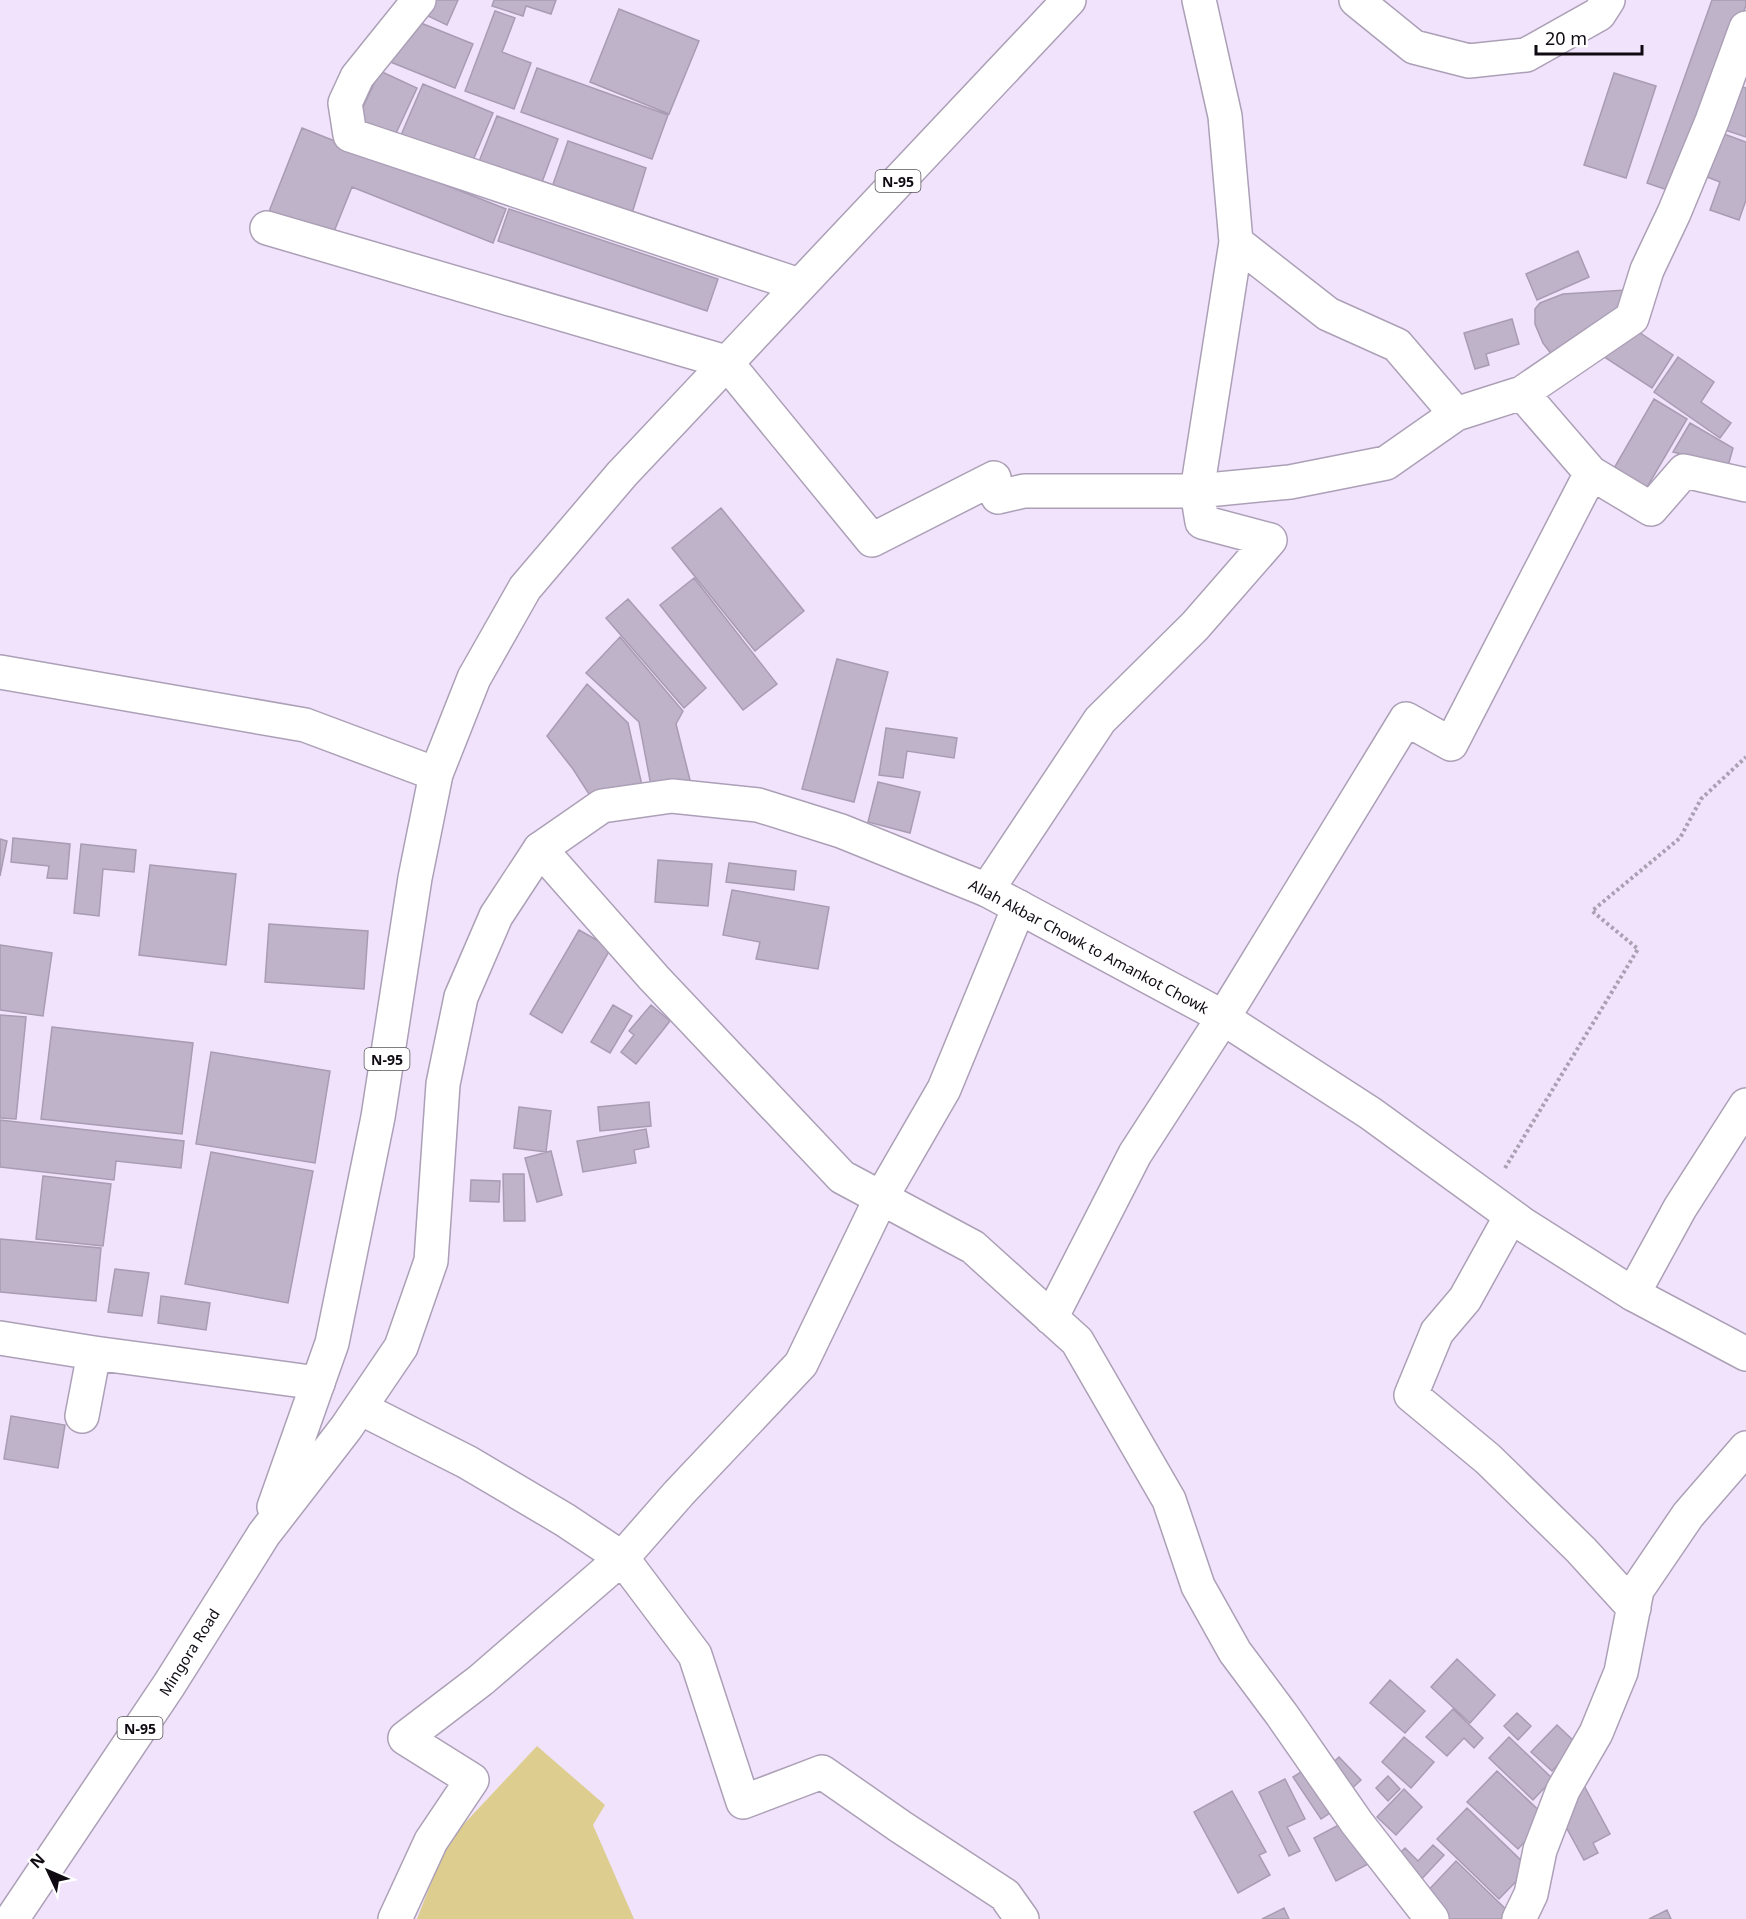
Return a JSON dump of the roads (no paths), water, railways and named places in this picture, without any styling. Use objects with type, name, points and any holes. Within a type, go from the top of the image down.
[{"type":"street","points":[[419,0],[357,77],[345,103],[350,135],[799,285]]},
{"type":"street","name":"N-95","points":[[264,1534],[332,1344],[378,1117],[415,878],[436,774],[474,678],[525,588],[622,474],[1069,0]]},
{"type":"street","points":[[987,890],[1100,720],[1195,626],[1270,540],[1202,522],[1197,490],[1236,242],[1225,116],[1199,0]]},
{"type":"street","points":[[1356,0],[1414,47],[1469,62],[1526,55],[1599,14],[1608,0]]},
{"type":"street","points":[[267,228],[726,362],[872,540],[994,478],[998,498],[1024,491],[1197,490],[1290,482],[1386,463],[1456,414],[1522,393],[1632,318],[1647,270],[1674,213],[1712,121],[1746,28]]},
{"type":"street","points":[[1236,242],[1328,314],[1397,345],[1456,414]]},
{"type":"street","points":[[1522,393],[1591,473],[1651,509],[1684,471],[1746,485]]},
{"type":"street","points":[[1051,1318],[1135,1154],[1223,1018],[1406,719],[1450,744],[1591,473]]},
{"type":"street","points":[[0,672],[305,725],[436,774]]},
{"type":"street","name":"Allah Akbar Chowk to Amankot Chowk","points":[[264,1534],[360,1408],[401,1347],[431,1261],[443,1084],[461,997],[496,916],[540,849],[602,806],[672,796],[758,805],[842,831],[987,890],[1223,1018],[1370,1113],[1499,1207],[1633,1294],[1746,1354]]},
{"type":"street","points":[[540,849],[654,978],[842,1177],[973,1247],[1077,1341],[1169,1500],[1198,1586],[1235,1652],[1357,1823],[1432,1919]]},
{"type":"street","points":[[396,1919],[431,1841],[472,1780],[405,1738],[481,1680],[622,1558],[686,1485],[801,1364],[881,1198],[944,1089],[1019,907]]},
{"type":"street","points":[[1633,1294],[1680,1208],[1746,1105]]},
{"type":"street","points":[[1499,1207],[1465,1299],[1437,1332],[1411,1395],[1488,1459],[1581,1550],[1634,1608]]},
{"type":"street","points":[[0,1338],[318,1383]]},
{"type":"street","points":[[82,1416],[94,1353]]},
{"type":"street","points":[[360,1408],[467,1462],[565,1520],[622,1558],[695,1655],[743,1802],[822,1772],[1005,1895],[1022,1919]]},
{"type":"street","points":[[1520,1919],[1531,1894],[1540,1850],[1563,1790],[1596,1733],[1621,1671],[1638,1590],[1688,1515],[1746,1448]]},
{"type":"street","name":"Mingora Road","points":[[12,1919],[169,1685],[264,1534]]}]
